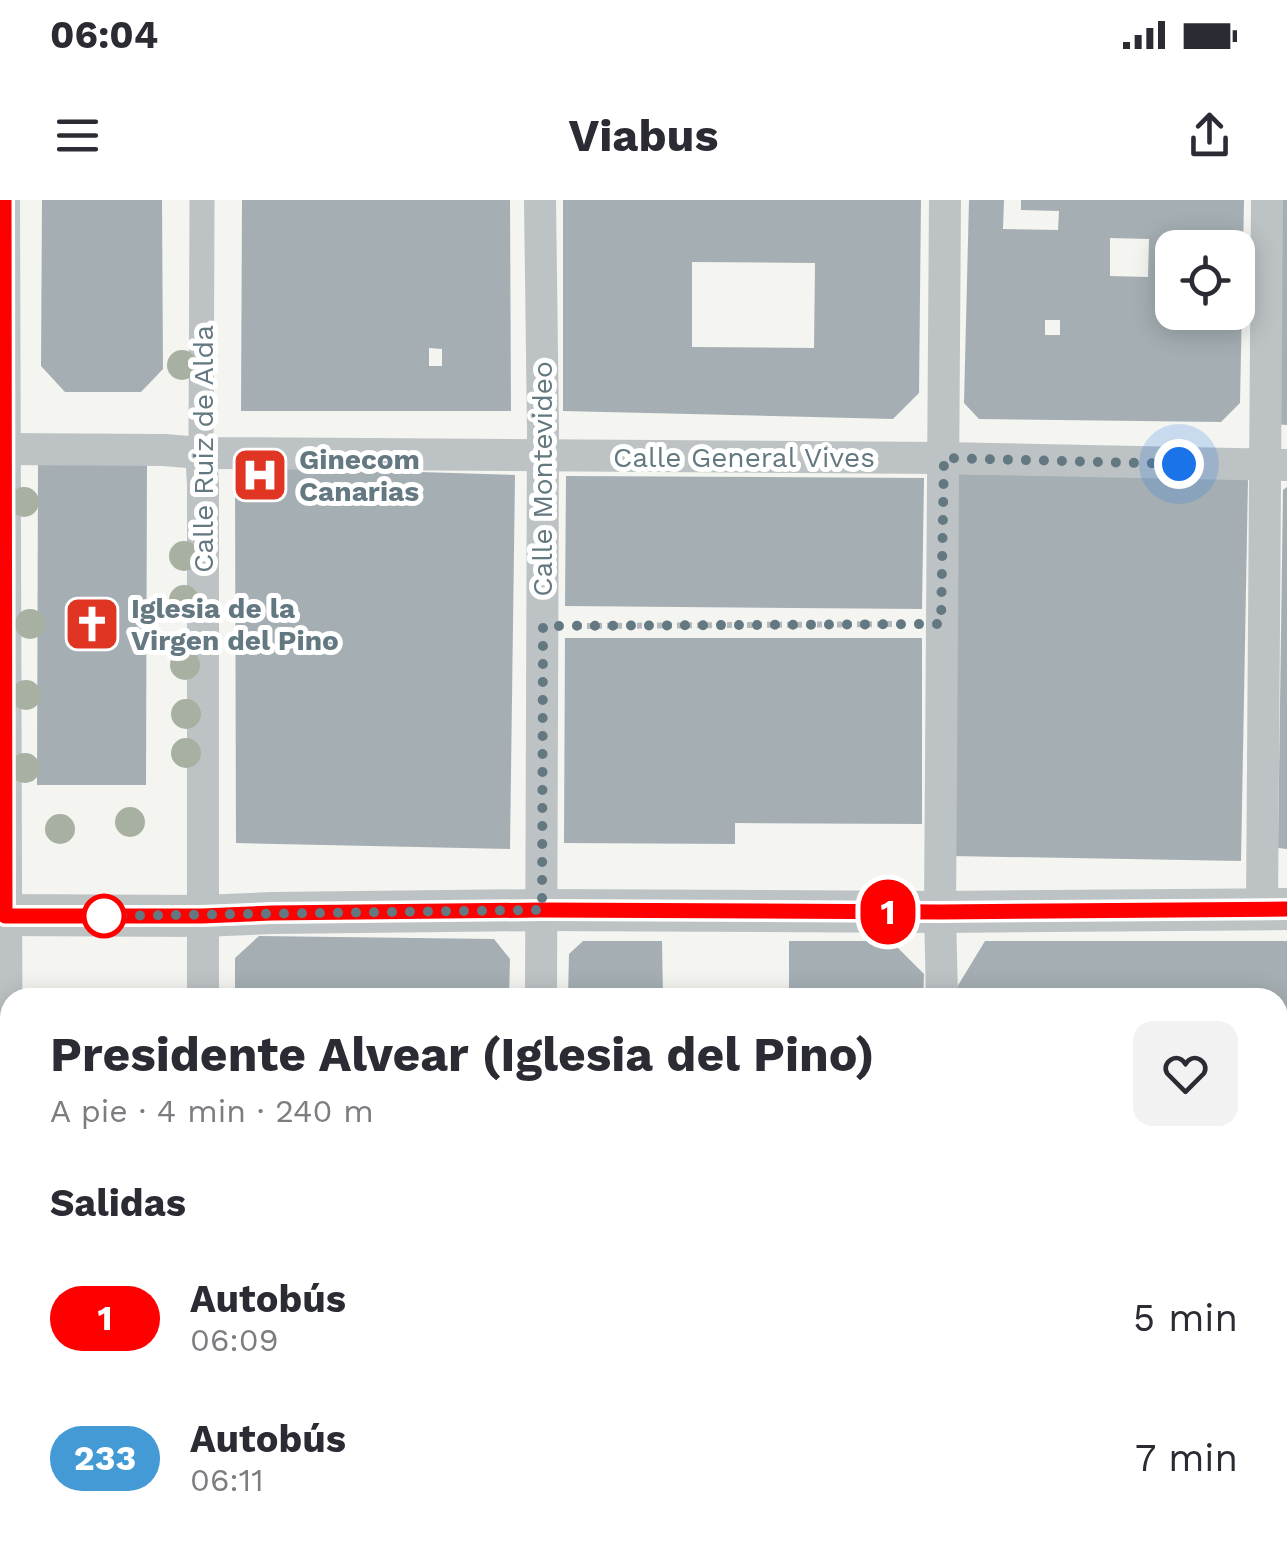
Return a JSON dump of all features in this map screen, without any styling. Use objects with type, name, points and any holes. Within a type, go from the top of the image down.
[{"type":"street","points":[[3,988],[4,200]]},
{"type":"street","name":"Calle Ruiz de Alda","points":[[202,200],[204,988]]},
{"type":"street","name":"Calle Montevideo","points":[[540,200],[541,988]]},
{"type":"street","points":[[942,988],[945,200]]},
{"type":"street","points":[[2,916],[542,910],[1274,909],[1276,465],[1267,200]]},
{"type":"street","name":"Calle General Vives","points":[[2,449],[1276,465]]},
{"type":"path","points":[[543,626],[941,624]]},
{"type":"building","points":[[42,200],[162,200],[163,369],[141,392],[65,392],[41,366]]},
{"type":"building","points":[[242,200],[510,200],[511,411],[241,411]],"holes":[[[429,348],[442,349],[442,366],[429,366]]]},
{"type":"building","points":[[563,200],[921,200],[919,393],[893,419],[563,411]],"holes":[[[692,262],[815,263],[814,348],[692,347]]]},
{"type":"building","points":[[969,200],[1004,200],[1003,229],[1058,230],[1059,211],[1021,210],[1021,200],[1244,200],[1243,230],[1155,230],[1155,330],[1241,330],[1240,403],[1221,422],[979,419],[964,403]],"holes":[[[1110,238],[1149,239],[1148,277],[1110,276]],[[1045,320],[1060,320],[1060,335],[1045,335]]]},
{"type":"building","points":[[1277,200],[1287,200],[1287,425],[1275,424]]},
{"type":"building","name":"Iglesia de la Virgen del Pino","points":[[38,463],[147,464],[146,785],[37,785]]},
{"type":"building","points":[[253,467],[515,475],[510,849],[236,843],[235,484]]},
{"type":"building","points":[[957,474],[1248,479],[1241,861],[951,856]]},
{"type":"building","points":[[566,476],[924,478],[922,609],[565,606]]},
{"type":"building","points":[[1287,487],[1287,849],[1278,848],[1283,490]]},
{"type":"building","points":[[565,638],[922,638],[922,824],[735,823],[735,844],[564,843]]},
{"type":"building","points":[[259,936],[494,939],[510,959],[509,988],[235,988],[235,958]]},
{"type":"building","points":[[583,941],[662,941],[663,988],[568,988],[569,954]]},
{"type":"building","points":[[789,941],[891,941],[924,974],[923,988],[789,988]]},
{"type":"building","points":[[985,941],[1287,941],[1287,988],[956,988]]},
{"type":"bus line","name":"1","points":[[4,200],[5,916],[542,910],[1287,909]]},
{"type":"place","name":"Ginecom Canarias","points":[[260,475]]},
{"type":"place","name":"Iglesia de la Virgen del Pino","points":[[92,624]]},
{"type":"route","points":[[104,916],[542,910],[543,626],[941,624],[944,458],[1179,464]]}]
